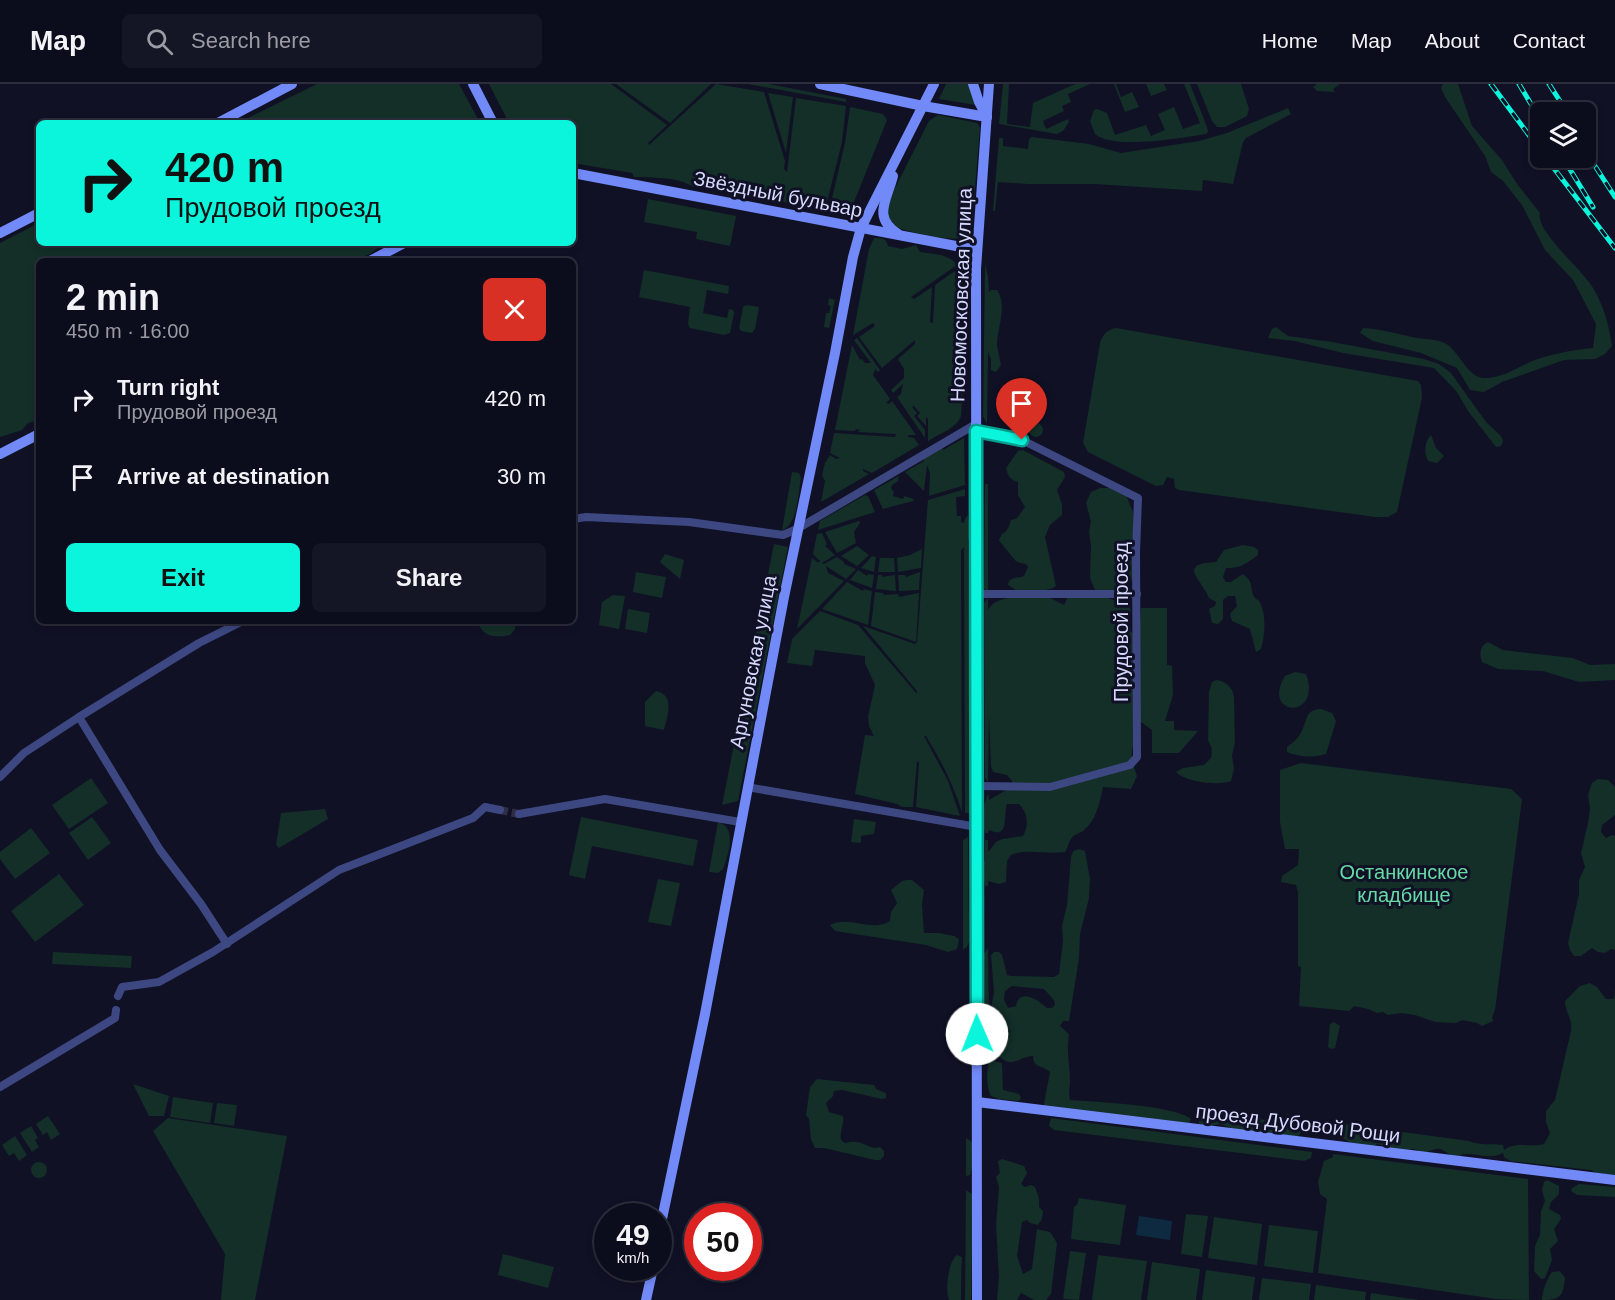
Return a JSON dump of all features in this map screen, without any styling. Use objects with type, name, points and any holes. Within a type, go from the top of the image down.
[{"type":"main road","points":[[224,120],[292,84]]},
{"type":"main road","points":[[474,84],[492,120]]},
{"type":"main road","points":[[820,84],[987,117]]},
{"type":"main road","name":"Аргуновская улица","points":[[665,1203],[705,1014],[797,529],[835,353],[853,256],[861,228],[934,84]]},
{"type":"main road","points":[[973,84],[987,117]]},
{"type":"main road","name":"Новомосковская улица","points":[[977,1300],[977,250],[989,84]]},
{"type":"main road","points":[[898,156],[883,209],[885,222],[900,236]]},
{"type":"main road","name":"Звёздный бульвар","points":[[576,174],[977,250]]},
{"type":"main road","points":[[0,233],[36,215]]},
{"type":"main road","points":[[375,258],[398,246]]},
{"type":"main road","points":[[0,454],[36,436]]},
{"type":"main road","name":"проезд Дубовой Рощи","points":[[977,1102],[1615,1179]]},
{"type":"main road","points":[[646,1300],[650,1281]]},
{"type":"street","points":[[576,519],[586,517],[689,522],[783,535],[976,427]]},
{"type":"street","name":"Прудовой проезд","points":[[976,427],[1022,440],[1138,498],[1137,757],[1130,765],[1060,785],[976,786]]},
{"type":"street","points":[[977,594],[1137,594]]},
{"type":"street","points":[[0,777],[24,753],[78,717],[199,643],[237,624]]},
{"type":"street","points":[[78,717],[160,850],[201,904],[227,944]]},
{"type":"street","points":[[747,787],[976,827]]},
{"type":"street","points":[[519,814],[577,802],[605,799],[659,806],[741,822]]},
{"type":"street","points":[[118,996],[122,987],[159,982],[227,944],[339,870],[473,818],[485,807],[500,810]]},
{"type":"street","points":[[0,1087],[115,1018],[116,1012]]},
{"type":"green space","points":[[317,84],[459,84],[478,120],[244,120]]},
{"type":"green space","points":[[489,84],[611,84],[667,125],[648,143],[649,145],[716,84],[764,92],[785,161],[784,169],[787,172],[796,98],[846,106],[842,142],[825,210],[693,187],[672,179],[634,177],[632,173],[576,164],[576,120],[507,120]]},
{"type":"green space","points":[[616,84],[711,84],[670,123]]},
{"type":"green space","points":[[748,84],[769,84],[846,99],[846,102]]},
{"type":"green space","points":[[946,84],[969,84],[976,105],[939,99]]},
{"type":"green space","points":[[1003,84],[1009,84],[1007,124],[1030,127],[1033,103],[1075,84],[1090,84],[1068,94],[1071,102],[1062,106],[1064,111],[1043,121],[1046,129],[1068,119],[1069,122],[1063,131],[1057,134],[999,124]]},
{"type":"green space","points":[[1114,84],[1121,97],[1132,92],[1139,107],[1125,112]]},
{"type":"green space","points":[[1146,84],[1164,84],[1167,90],[1151,96]]},
{"type":"green space","points":[[1184,84],[1190,84],[1207,127],[1206,134],[1148,142],[1131,142],[1104,139],[1095,134],[1090,121],[1094,110],[1097,109],[1107,113],[1115,135],[1146,125],[1151,136],[1165,130],[1158,114],[1174,107],[1183,129],[1200,123]]},
{"type":"green space","points":[[1197,84],[1241,84],[1249,109],[1247,116],[1225,127],[1217,127],[1212,121]]},
{"type":"green space","points":[[1317,84],[1340,84],[1333,89],[1335,92],[1317,91],[1313,87]]},
{"type":"green space","points":[[1443,84],[1458,84],[1472,126],[1502,160],[1540,213],[1540,221],[1552,240],[1593,288],[1603,309],[1611,338],[1612,346],[1605,354],[1595,359],[1564,360],[1502,382],[1484,392],[1470,390],[1457,368],[1421,353],[1373,341],[1360,333],[1363,328],[1440,341],[1448,345],[1474,374],[1484,378],[1503,374],[1550,355],[1593,348],[1596,324],[1573,280],[1545,250],[1522,205],[1503,181],[1491,172],[1485,156],[1445,97],[1441,88]]},
{"type":"green space","points":[[768,93],[793,97],[786,153]]},
{"type":"green space","points":[[850,107],[883,114],[887,120],[854,202],[847,212],[839,213],[829,211],[845,143]]},
{"type":"green space","points":[[1288,108],[1291,114],[1246,138],[1243,142],[1233,184],[1203,180],[1202,191],[1095,184],[998,182],[995,211],[993,211],[999,138],[1003,138],[1003,146],[1028,149],[1029,139],[1032,137],[1089,144],[1121,153],[1199,141],[1227,133]]},
{"type":"green space","points":[[938,115],[977,123],[980,127],[972,225],[965,236],[954,239],[924,235],[895,227],[890,224],[887,204],[929,121]]},
{"type":"green space","points":[[648,199],[736,216],[730,246],[696,239],[697,232],[644,222]]},
{"type":"green space","points":[[36,225],[36,246],[380,246],[370,254],[359,258],[36,258],[36,421],[28,423],[22,430],[0,437],[0,243]]},
{"type":"green space","points":[[874,238],[883,239],[888,246],[902,249],[916,245],[920,252],[945,257],[957,265],[911,297],[914,299],[932,287],[930,322],[933,323],[935,285],[959,268],[961,272],[961,344],[966,359],[961,367],[963,385],[961,416],[952,427],[928,441],[928,419],[926,417],[926,426],[917,416],[920,413],[914,406],[912,407],[917,413],[914,416],[925,430],[925,438],[897,397],[901,394],[903,384],[893,393],[891,390],[904,378],[904,369],[898,359],[915,344],[915,340],[882,368],[859,337],[875,326],[873,323],[853,335],[869,249]]},
{"type":"green space","points":[[985,264],[989,292],[997,290],[1002,303],[997,339],[1001,365],[996,372],[991,370],[991,359],[988,352],[987,424],[983,416]]},
{"type":"green space","points":[[644,270],[729,286],[728,294],[707,290],[703,313],[727,318],[729,309],[733,310],[730,333],[724,335],[690,328],[688,324],[690,307],[639,297]]},
{"type":"green space","points":[[829,298],[835,300],[829,328],[824,327],[826,313],[829,313],[831,306],[828,305]]},
{"type":"green space","points":[[747,305],[759,307],[755,329],[752,333],[741,331],[739,328],[743,307]]},
{"type":"green space","points":[[1276,327],[1288,336],[1424,359],[1439,364],[1451,373],[1486,422],[1501,436],[1503,441],[1501,446],[1496,447],[1468,411],[1457,392],[1434,368],[1343,353],[1295,341],[1268,338],[1272,329]]},
{"type":"green space","points":[[1116,328],[1418,381],[1421,385],[1422,398],[1397,512],[1388,517],[1375,517],[1179,490],[1175,488],[1174,479],[1167,477],[1163,485],[1156,486],[1088,452],[1083,443],[1100,343],[1106,333]]},
{"type":"green space","points":[[857,338],[880,370],[878,372],[875,369],[873,375],[890,399],[886,403],[889,404],[892,401],[916,435],[908,435],[908,437],[914,438],[919,445],[872,473],[863,469],[869,474],[821,502],[825,481],[822,475],[825,463],[830,455],[836,459],[840,458],[830,453],[834,433],[895,437],[896,434],[858,432],[860,430],[857,429],[854,431],[835,430],[852,345],[860,360],[871,363],[854,340]]},
{"type":"green space","points":[[1033,423],[1039,423],[1043,430],[1039,437],[1033,437],[1029,433],[1029,427]]},
{"type":"green space","points":[[1431,435],[1436,448],[1444,456],[1437,463],[1428,461],[1426,455],[1426,444]]},
{"type":"green space","points":[[964,438],[965,485],[929,496],[930,473],[927,465],[924,491],[905,472],[924,461],[924,453],[933,445],[943,450]]},
{"type":"green space","points":[[1023,450],[1064,472],[1065,477],[1057,490],[1062,504],[1062,515],[1050,525],[1045,537],[1056,586],[1043,590],[1019,592],[1008,585],[1009,582],[1024,576],[1028,567],[1016,561],[999,540],[1011,520],[1017,518],[1025,507],[1018,495],[1018,482],[1010,478],[1006,468],[1018,451]]},
{"type":"green space","points":[[792,472],[799,473],[801,478],[798,500],[791,522],[782,530]]},
{"type":"green space","points":[[899,476],[898,481],[891,488],[894,492],[893,496],[914,499],[883,509],[874,490]]},
{"type":"green space","points":[[985,484],[988,484],[988,591],[984,589]]},
{"type":"green space","points":[[1100,488],[1110,488],[1126,495],[1133,512],[1133,577],[1126,586],[1117,590],[1095,590],[1090,578],[1089,532],[1091,522],[1086,503],[1091,492]]},
{"type":"green space","points":[[965,489],[965,496],[956,497],[957,516],[961,516],[961,522],[964,523],[968,515],[971,537],[968,540],[971,813],[965,813],[964,547],[961,550],[962,812],[942,763],[924,736],[948,781],[960,816],[916,807],[919,763],[917,761],[913,807],[902,807],[855,794],[865,735],[874,736],[868,717],[875,685],[865,663],[865,656],[815,650],[812,666],[787,663],[792,639],[820,611],[858,625],[917,694],[917,691],[863,626],[915,644],[917,642],[928,500]]},
{"type":"green space","points":[[865,495],[868,496],[875,512],[818,530],[820,521]]},
{"type":"green space","points":[[859,521],[854,532],[856,543],[837,553],[825,532]]},
{"type":"green space","points":[[822,533],[827,544],[825,546],[835,555],[822,563],[837,557],[844,564],[856,569],[846,579],[826,566],[828,573],[844,581],[797,629],[812,558],[821,562],[813,554],[817,534]]},
{"type":"green space","points":[[774,544],[788,547],[738,801],[722,805]]},
{"type":"green space","points":[[1243,545],[1254,547],[1258,550],[1258,555],[1247,563],[1226,568],[1223,577],[1226,582],[1231,582],[1243,574],[1251,583],[1253,594],[1262,606],[1265,625],[1264,638],[1261,649],[1256,652],[1250,629],[1232,621],[1230,614],[1237,606],[1235,596],[1228,596],[1223,600],[1223,619],[1218,624],[1212,623],[1209,609],[1215,606],[1216,602],[1209,598],[1194,569],[1204,563],[1216,562],[1224,550]]},
{"type":"green space","points":[[857,546],[869,555],[857,566],[841,556]]},
{"type":"green space","points":[[922,549],[921,568],[898,572],[897,558]]},
{"type":"green space","points":[[665,554],[684,560],[680,579],[660,562]]},
{"type":"green space","points":[[872,556],[876,557],[874,572],[861,568]]},
{"type":"green space","points":[[880,558],[894,558],[895,572],[878,572]]},
{"type":"green space","points":[[858,570],[867,576],[868,574],[874,575],[872,588],[850,580]]},
{"type":"green space","points":[[636,572],[666,577],[662,598],[633,592]]},
{"type":"green space","points":[[920,572],[919,590],[899,591],[898,575],[906,577]]},
{"type":"green space","points":[[878,575],[882,577],[895,575],[896,591],[876,589]]},
{"type":"green space","points":[[847,582],[863,591],[864,589],[872,591],[868,625],[822,609]]},
{"type":"green space","points":[[875,592],[884,595],[898,594],[899,597],[919,593],[916,642],[871,626]]},
{"type":"green space","points":[[613,595],[625,596],[619,629],[599,625],[602,602]]},
{"type":"green space","points":[[1017,596],[1046,596],[1064,605],[1068,597],[1106,597],[1129,606],[1131,611],[1128,625],[1136,637],[1139,634],[1141,608],[1167,608],[1167,665],[1172,666],[1173,695],[1165,721],[1174,721],[1174,730],[1198,731],[1179,753],[1152,753],[1152,730],[1141,722],[1134,738],[1131,759],[1137,776],[1131,789],[1103,787],[1094,817],[1083,831],[1072,837],[1065,852],[1024,852],[1011,855],[1007,861],[1006,882],[999,884],[988,881],[988,886],[985,886],[982,867],[985,860],[985,840],[988,840],[988,852],[996,842],[1002,839],[1023,836],[1027,823],[1026,815],[1019,804],[1007,804],[1003,829],[1000,832],[989,830],[985,833],[979,809],[985,803],[988,793],[989,800],[1011,787],[1012,781],[1007,775],[993,772],[989,716],[988,782],[985,778],[984,603],[988,598],[988,610],[997,602]]},
{"type":"green space","points":[[628,609],[650,613],[647,633],[625,629]]},
{"type":"green space","points":[[479,624],[516,624],[510,635],[500,636],[490,635]]},
{"type":"green space","points":[[1488,642],[1503,650],[1573,658],[1590,665],[1615,664],[1615,680],[1579,682],[1543,671],[1498,669],[1482,662],[1481,650]]},
{"type":"green space","points":[[1295,672],[1306,674],[1309,689],[1306,699],[1300,706],[1292,708],[1285,706],[1280,699],[1279,690],[1285,676]]},
{"type":"green space","points":[[1216,680],[1228,685],[1234,697],[1235,742],[1232,755],[1234,769],[1231,781],[1219,783],[1194,781],[1176,772],[1183,768],[1204,765],[1211,758],[1212,749],[1208,740],[1209,692],[1212,682]]},
{"type":"green space","points":[[656,691],[662,693],[668,702],[664,730],[645,726],[645,702]]},
{"type":"green space","points":[[1321,709],[1332,713],[1336,721],[1326,754],[1306,756],[1287,752],[1287,747],[1300,734],[1308,715]]},
{"type":"green space","name":"Останкинское кладбище","points":[[1301,763],[1511,789],[1522,799],[1493,1021],[1482,1026],[1462,1020],[1456,1023],[1435,1022],[1415,1015],[1401,1013],[1388,1015],[1354,1006],[1349,1011],[1299,1006],[1301,967],[1298,966],[1298,892],[1296,885],[1281,882],[1282,876],[1298,865],[1299,849],[1285,849],[1280,822],[1280,770]]},
{"type":"green space","points":[[91,778],[108,803],[69,829],[52,805]]},
{"type":"green space","points":[[1598,779],[1608,780],[1615,787],[1615,815],[1602,825],[1601,832],[1606,838],[1615,836],[1615,950],[1611,949],[1605,953],[1592,948],[1581,956],[1574,956],[1568,943],[1579,894],[1579,880],[1585,867],[1581,853],[1590,809],[1588,795],[1592,783]]},
{"type":"green space","points":[[325,809],[328,819],[279,848],[276,845],[281,813]]},
{"type":"green space","points":[[92,817],[111,843],[88,860],[69,833]]},
{"type":"green space","points":[[581,817],[698,840],[693,866],[592,846],[585,879],[569,875]]},
{"type":"green space","points":[[854,819],[876,822],[874,834],[861,836],[861,843],[851,842]]},
{"type":"green space","points":[[718,822],[728,829],[730,842],[723,869],[718,873],[709,872]]},
{"type":"green space","points":[[31,828],[50,853],[15,879],[0,859],[0,852]]},
{"type":"green space","points":[[968,837],[969,942],[963,950],[963,840]]},
{"type":"green space","points":[[1079,849],[1085,851],[1090,879],[1089,898],[1080,934],[1079,958],[1069,1021],[1063,1021],[1060,1026],[1069,1034],[1070,1100],[1168,1110],[1191,1119],[1189,1124],[1043,1109],[1050,1072],[1036,1064],[1033,1056],[1007,1062],[998,1055],[997,1039],[1010,1031],[1003,1027],[995,1030],[988,1026],[994,992],[991,955],[999,952],[1002,955],[1007,975],[1054,977],[1059,974],[1063,941],[1062,926],[1067,905],[1073,851]],"holes":[[[1012,986],[1044,989],[1054,1000],[1055,1005],[1052,1008],[1047,1008],[1025,996],[1018,1000],[1016,1006],[1008,1008],[1004,1000],[1005,991]]]},
{"type":"green space","points":[[59,874],[84,905],[35,942],[11,911]]},
{"type":"green space","points":[[658,879],[680,883],[671,926],[648,922]]},
{"type":"green space","points":[[912,880],[924,890],[922,905],[924,933],[954,936],[959,939],[957,949],[948,952],[926,945],[835,931],[830,925],[845,922],[876,925],[890,921],[891,912],[897,903],[891,890],[902,881]]},
{"type":"green space","points":[[988,948],[989,1015],[985,1015],[984,954]]},
{"type":"green space","points":[[53,952],[132,956],[131,968],[52,964]]},
{"type":"green space","points":[[1590,983],[1597,987],[1606,999],[1614,999],[1615,989],[1615,1175],[1510,1161],[1504,1157],[1503,1153],[1494,1156],[1465,1154],[1456,1156],[1440,1149],[1425,1153],[1414,1149],[1402,1150],[1377,1144],[1371,1148],[1353,1145],[1343,1138],[1322,1135],[1320,1127],[1322,1123],[1329,1122],[1503,1145],[1504,1150],[1519,1145],[1544,1144],[1550,1133],[1546,1122],[1546,1111],[1555,1100],[1571,1031],[1565,1001],[1580,986]]},
{"type":"green space","points":[[1334,1022],[1340,1026],[1335,1048],[1332,1049],[1328,1047],[1330,1024]]},
{"type":"green space","points":[[990,1060],[1002,1063],[1003,1090],[1019,1094],[1021,1098],[1019,1101],[991,1096],[987,1078]]},
{"type":"green space","points":[[817,1079],[874,1085],[876,1089],[886,1093],[886,1098],[882,1099],[842,1090],[834,1091],[833,1096],[826,1103],[829,1112],[843,1116],[841,1140],[845,1143],[857,1142],[876,1148],[880,1147],[884,1151],[884,1156],[880,1160],[815,1148],[811,1139],[809,1119],[806,1115],[810,1087]]},
{"type":"green space","points":[[133,1084],[169,1096],[164,1116],[149,1116]]},
{"type":"green space","points":[[173,1097],[213,1103],[210,1123],[170,1117]]},
{"type":"green space","points":[[217,1103],[237,1105],[234,1126],[214,1123]]},
{"type":"green space","points":[[1204,1111],[1219,1116],[1247,1115],[1271,1122],[1284,1119],[1287,1114],[1302,1121],[1305,1129],[1296,1138],[1240,1131],[1220,1124],[1204,1127],[1199,1124],[1199,1115]]},
{"type":"green space","points":[[48,1116],[60,1134],[51,1140],[47,1132],[43,1135],[36,1124]]},
{"type":"green space","points":[[168,1118],[287,1136],[255,1300],[221,1300],[225,1254],[153,1131]]},
{"type":"green space","points":[[1051,1118],[1312,1152],[1311,1158],[1304,1161],[1054,1130],[1049,1126]]},
{"type":"green space","points":[[31,1126],[38,1138],[35,1140],[39,1147],[32,1152],[20,1133]]},
{"type":"green space","points":[[15,1136],[27,1155],[19,1161],[14,1153],[9,1156],[2,1145]]},
{"type":"green space","points":[[966,1138],[972,1142],[972,1168],[970,1175],[966,1176]]},
{"type":"green space","points":[[1333,1154],[1528,1179],[1529,1300],[1496,1299],[1318,1273],[1327,1199],[1320,1194],[1318,1182],[1324,1161],[1333,1157]]},
{"type":"green space","points":[[1002,1159],[1024,1166],[1027,1173],[1021,1184],[1025,1187],[1031,1185],[1035,1187],[1039,1207],[1043,1211],[1038,1225],[1027,1220],[1022,1222],[1017,1256],[1023,1274],[1032,1269],[1037,1229],[1050,1232],[1057,1243],[1051,1294],[1046,1300],[1034,1300],[1021,1293],[1017,1300],[997,1300],[999,1276],[996,1226],[999,1187],[996,1177],[1000,1173],[998,1161]]},
{"type":"green space","points":[[39,1162],[45,1164],[47,1170],[45,1176],[39,1178],[33,1176],[31,1170],[33,1164]]},
{"type":"green space","points":[[1547,1180],[1559,1186],[1559,1194],[1551,1202],[1549,1209],[1560,1215],[1561,1219],[1554,1229],[1558,1241],[1550,1249],[1552,1260],[1545,1278],[1541,1279],[1534,1271],[1535,1246],[1540,1235],[1541,1211],[1545,1201],[1542,1190]]},
{"type":"green space","points":[[1579,1184],[1615,1187],[1615,1197],[1577,1195],[1571,1191]]},
{"type":"green space","points":[[966,1190],[972,1194],[973,1198],[971,1300],[965,1300]]},
{"type":"green space","points":[[1079,1198],[1126,1205],[1120,1245],[1071,1239],[1074,1207]]},
{"type":"green space","points":[[1186,1214],[1208,1216],[1202,1257],[1181,1254]]},
{"type":"green space","points":[[1214,1217],[1262,1224],[1257,1265],[1208,1258]]},
{"type":"green space","points":[[1269,1225],[1318,1231],[1313,1273],[1264,1266]]},
{"type":"green space","points":[[1070,1251],[1086,1253],[1079,1300],[1063,1299]]},
{"type":"green space","points":[[503,1254],[554,1267],[548,1288],[498,1275]]},
{"type":"green space","points":[[957,1255],[962,1257],[961,1300],[949,1300],[948,1276],[951,1264]]},
{"type":"green space","points":[[1098,1255],[1147,1261],[1141,1300],[1092,1300]]},
{"type":"green space","points":[[1152,1262],[1200,1269],[1196,1300],[1147,1300]]},
{"type":"green space","points":[[1206,1270],[1255,1277],[1252,1300],[1202,1300]]},
{"type":"green space","points":[[1560,1271],[1565,1278],[1562,1293],[1557,1298],[1542,1300],[1550,1275],[1552,1272]]},
{"type":"green space","points":[[1262,1278],[1311,1284],[1309,1300],[1259,1300]]},
{"type":"green space","points":[[1316,1285],[1366,1292],[1365,1300],[1314,1300]]},
{"type":"green space","points":[[1371,1293],[1419,1300],[1370,1300]]},
{"type":"water","points":[[1139,1216],[1172,1221],[1170,1240],[1136,1235]]},
{"type":"tunnel","points":[[500,810],[519,814]]},
{"type":"railway","points":[[1491,84],[1530,137]]},
{"type":"railway","points":[[1519,84],[1530,102]]},
{"type":"railway","points":[[1549,84],[1561,102]]},
{"type":"railway","points":[[1554,168],[1615,248]]},
{"type":"railway","points":[[1569,168],[1593,207]]},
{"type":"railway","points":[[1596,168],[1615,197]]},
{"type":"route","points":[[977,1034],[976,431],[1022,440]]}]
